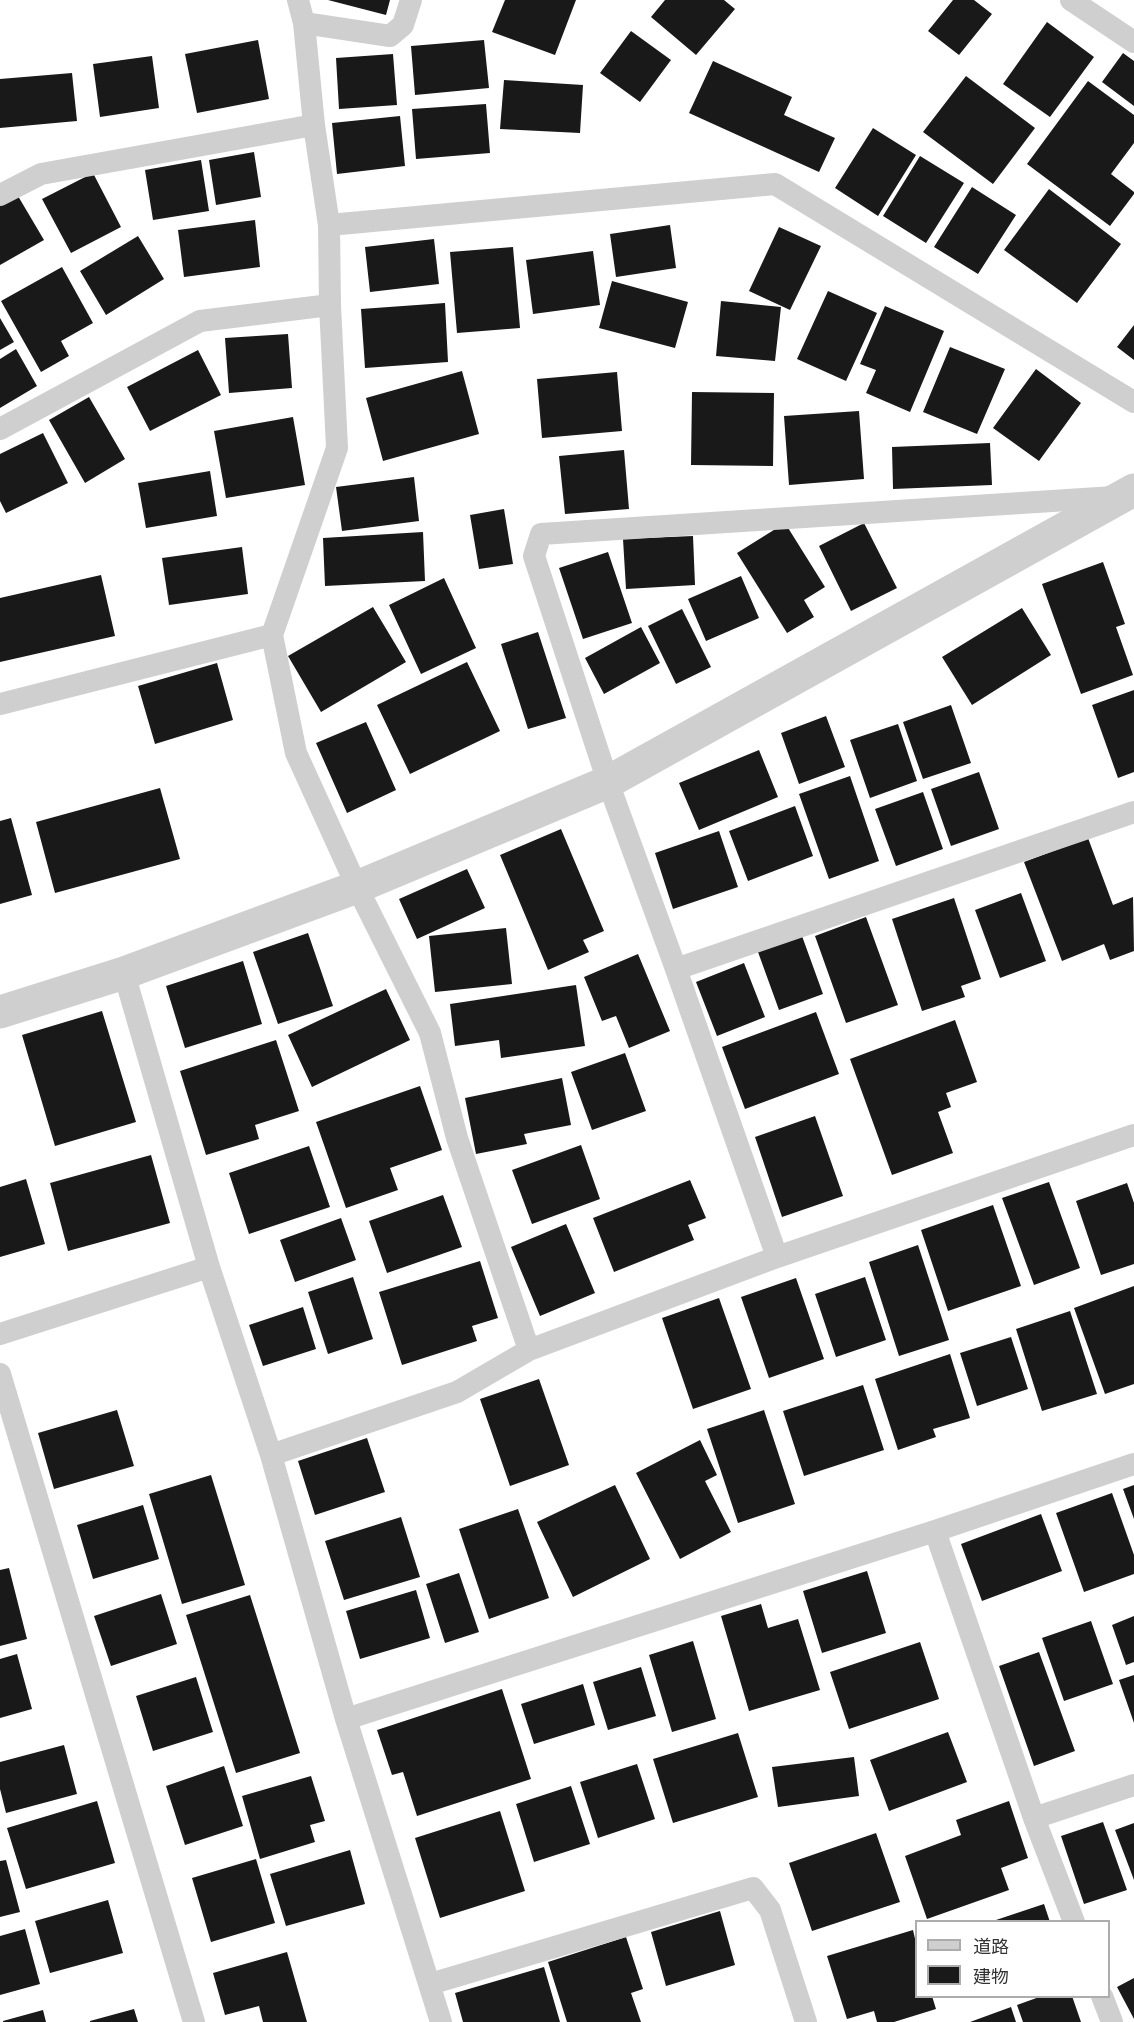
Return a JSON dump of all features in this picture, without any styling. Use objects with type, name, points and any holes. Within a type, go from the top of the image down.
[{"type":"street","points":[[0,1012],[124,974],[357,887],[608,782],[1129,493]]},
{"type":"lane","points":[[297,0],[304,23],[314,125],[328,225],[337,448],[272,635],[296,753],[357,887],[430,1033],[457,1138],[529,1350]]},
{"type":"lane","points":[[304,23],[390,36],[403,25],[411,0]]},
{"type":"lane","points":[[1071,0],[1134,42]]},
{"type":"lane","points":[[0,195],[41,174],[314,125]]},
{"type":"lane","points":[[328,225],[775,184],[1134,402]]},
{"type":"lane","points":[[0,429],[200,321],[330,305]]},
{"type":"lane","points":[[777,1257],[608,782],[534,556],[541,534],[1129,493]]},
{"type":"lane","points":[[0,704],[272,635]]},
{"type":"lane","points":[[676,969],[1134,812]]},
{"type":"lane","points":[[124,974],[209,1267],[271,1455],[346,1719],[441,2022]]},
{"type":"lane","points":[[271,1455],[457,1392],[529,1350],[777,1257],[1134,1135]]},
{"type":"lane","points":[[0,1334],[209,1267]]},
{"type":"lane","points":[[0,1374],[194,2022]]},
{"type":"lane","points":[[346,1719],[935,1531],[1134,1464]]},
{"type":"lane","points":[[935,1531],[1034,1818],[1073,1920]]},
{"type":"lane","points":[[1034,1818],[1134,1785]]},
{"type":"lane","points":[[430,1984],[753,1888],[770,1910],[806,2022]]},
{"type":"lane","points":[[1103,1998],[1112,2022]]},
{"type":"building","points":[[328,0],[390,0],[386,15]]},
{"type":"building","points":[[505,0],[576,0],[555,55],[492,32]]},
{"type":"building","points":[[665,0],[724,0],[735,9],[696,55],[651,17]]},
{"type":"building","points":[[953,0],[974,0],[992,14],[959,55],[928,31]]},
{"type":"building","points":[[1047,22],[1094,57],[1050,117],[1003,84]]},
{"type":"building","points":[[631,31],[671,60],[640,102],[600,73]]},
{"type":"building","points":[[258,40],[269,99],[197,113],[185,54]]},
{"type":"building","points":[[484,40],[489,88],[415,95],[411,46]]},
{"type":"building","points":[[1123,53],[1134,61],[1134,106],[1102,82]]},
{"type":"building","points":[[393,54],[397,105],[339,109],[336,58]]},
{"type":"building","points":[[152,56],[159,108],[100,117],[93,64]]},
{"type":"building","points":[[713,61],[792,97],[784,115],[835,138],[819,172],[689,113]]},
{"type":"building","points":[[72,73],[77,121],[0,128],[0,79]]},
{"type":"building","points":[[966,76],[1035,128],[993,184],[923,132]]},
{"type":"building","points":[[504,80],[583,85],[580,133],[500,129]]},
{"type":"building","points":[[1088,81],[1134,115],[1134,143],[1111,174],[1134,194],[1110,226],[1027,164]]},
{"type":"building","points":[[486,104],[490,153],[416,159],[412,109]]},
{"type":"building","points":[[400,116],[405,166],[337,174],[332,123]]},
{"type":"building","points":[[873,128],[916,155],[878,216],[835,188]]},
{"type":"building","points":[[254,152],[261,197],[216,205],[209,160]]},
{"type":"building","points":[[920,156],[964,183],[926,243],[883,216]]},
{"type":"building","points":[[201,160],[209,211],[153,220],[145,170]]},
{"type":"building","points":[[93,173],[121,227],[71,253],[42,199]]},
{"type":"building","points":[[972,187],[1016,215],[978,274],[934,247]]},
{"type":"building","points":[[1049,189],[1121,244],[1077,303],[1004,250]]},
{"type":"building","points":[[18,196],[44,240],[0,265],[0,206]]},
{"type":"building","points":[[255,220],[260,267],[184,277],[178,230]]},
{"type":"building","points":[[670,225],[676,268],[616,277],[610,234]]},
{"type":"building","points":[[779,227],[821,246],[790,310],[749,291]]},
{"type":"building","points":[[138,236],[164,279],[106,315],[80,271]]},
{"type":"building","points":[[434,239],[439,284],[370,292],[365,247]]},
{"type":"building","points":[[513,247],[520,328],[457,333],[450,252]]},
{"type":"building","points":[[593,251],[600,305],[533,314],[526,260]]},
{"type":"building","points":[[62,267],[93,323],[61,341],[69,356],[41,372],[1,301]]},
{"type":"building","points":[[612,281],[688,302],[675,348],[599,328]]},
{"type":"building","points":[[828,291],[877,313],[846,381],[797,359]]},
{"type":"building","points":[[721,301],[781,307],[775,361],[716,356]]},
{"type":"building","points":[[445,303],[448,362],[365,368],[361,309]]},
{"type":"building","points":[[885,306],[944,331],[910,412],[866,393],[876,370],[860,364]]},
{"type":"building","points":[[0,318],[14,342],[0,350]]},
{"type":"building","points":[[1134,325],[1134,360],[1117,347]]},
{"type":"building","points":[[288,334],[292,388],[229,393],[225,338]]},
{"type":"building","points":[[950,347],[1005,369],[977,434],[923,412]]},
{"type":"building","points":[[16,349],[37,386],[0,408],[0,359]]},
{"type":"building","points":[[198,350],[221,395],[150,431],[127,387]]},
{"type":"building","points":[[1036,369],[1081,403],[1039,461],[993,428]]},
{"type":"building","points":[[462,371],[479,434],[383,461],[366,398]]},
{"type":"building","points":[[617,372],[622,431],[542,438],[537,379]]},
{"type":"building","points":[[692,392],[774,393],[773,466],[691,465]]},
{"type":"building","points":[[89,397],[125,459],[85,483],[49,420]]},
{"type":"building","points":[[859,411],[864,479],[789,485],[784,416]]},
{"type":"building","points":[[293,417],[305,485],[226,498],[214,431]]},
{"type":"building","points":[[43,433],[68,483],[6,513],[0,501],[0,454]]},
{"type":"building","points":[[990,443],[992,485],[893,489],[892,447]]},
{"type":"building","points":[[624,450],[629,509],[565,514],[559,456]]},
{"type":"building","points":[[210,471],[217,516],[146,528],[138,483]]},
{"type":"building","points":[[414,477],[419,521],[342,531],[336,487]]},
{"type":"building","points":[[504,509],[513,564],[479,569],[470,515]]},
{"type":"building","points":[[785,523],[825,587],[804,600],[814,617],[787,633],[737,553]]},
{"type":"building","points":[[864,523],[897,588],[851,611],[819,546]]},
{"type":"building","points":[[423,532],[425,581],[325,586],[323,538]]},
{"type":"building","points":[[693,536],[695,585],[626,589],[623,539]]},
{"type":"building","points":[[242,547],[248,594],[169,605],[162,558]]},
{"type":"building","points":[[608,552],[632,623],[583,639],[559,568]]},
{"type":"building","points":[[1103,562],[1125,624],[1116,627],[1133,675],[1081,694],[1042,584]]},
{"type":"building","points":[[101,575],[115,636],[0,662],[0,598]]},
{"type":"building","points":[[741,576],[759,618],[706,641],[688,599]]},
{"type":"building","points":[[444,578],[476,648],[421,674],[389,605]]},
{"type":"building","points":[[373,607],[406,662],[321,712],[288,656]]},
{"type":"building","points":[[1022,608],[1051,655],[972,705],[942,657]]},
{"type":"building","points":[[682,609],[711,667],[676,684],[648,626]]},
{"type":"building","points":[[641,627],[660,663],[604,694],[585,658]]},
{"type":"building","points":[[538,632],[566,718],[528,729],[501,644]]},
{"type":"building","points":[[467,662],[500,731],[410,774],[377,705]]},
{"type":"building","points":[[217,663],[233,720],[155,744],[138,686]]},
{"type":"building","points":[[1134,690],[1134,772],[1118,778],[1092,705]]},
{"type":"building","points":[[951,705],[971,763],[923,779],[903,722]]},
{"type":"building","points":[[826,716],[845,767],[799,784],[781,733]]},
{"type":"building","points":[[366,722],[396,790],[347,813],[316,743]]},
{"type":"building","points":[[898,724],[917,781],[870,798],[850,740]]},
{"type":"building","points":[[759,750],[778,797],[699,830],[679,783]]},
{"type":"building","points":[[979,772],[999,829],[951,846],[931,789]]},
{"type":"building","points":[[850,776],[879,861],[829,879],[799,794]]},
{"type":"building","points":[[160,788],[180,859],[55,893],[36,822]]},
{"type":"building","points":[[923,792],[943,849],[896,866],[875,809]]},
{"type":"building","points":[[795,806],[813,856],[748,881],[729,831]]},
{"type":"building","points":[[11,818],[32,895],[0,904],[0,821]]},
{"type":"building","points":[[561,829],[604,931],[583,940],[589,952],[548,970],[500,855]]},
{"type":"building","points":[[719,831],[738,887],[673,909],[655,853]]},
{"type":"building","points":[[1088,838],[1113,905],[1133,897],[1134,951],[1110,960],[1104,944],[1062,961],[1024,862]]},
{"type":"building","points":[[467,869],[485,908],[417,939],[399,899]]},
{"type":"building","points":[[1021,893],[1046,961],[1000,978],[975,910]]},
{"type":"building","points":[[954,898],[981,979],[961,986],[965,997],[922,1011],[892,919]]},
{"type":"building","points":[[866,917],[898,1005],[846,1023],[815,936]]},
{"type":"building","points":[[506,928],[512,984],[435,992],[429,936]]},
{"type":"building","points":[[308,933],[333,1006],[278,1024],[253,952]]},
{"type":"building","points":[[802,936],[823,994],[779,1010],[758,952]]},
{"type":"building","points":[[638,954],[670,1031],[629,1048],[616,1016],[602,1021],[584,977]]},
{"type":"building","points":[[243,961],[262,1024],[185,1048],[166,986]]},
{"type":"building","points":[[744,963],[765,1017],[717,1036],[696,982]]},
{"type":"building","points":[[576,985],[585,1046],[501,1058],[499,1040],[455,1046],[450,1004]]},
{"type":"building","points":[[386,989],[410,1040],[312,1087],[288,1035]]},
{"type":"building","points":[[102,1011],[136,1122],[55,1146],[22,1035]]},
{"type":"building","points":[[816,1012],[839,1074],[745,1109],[722,1047]]},
{"type":"building","points":[[955,1020],[977,1082],[946,1093],[951,1107],[938,1112],[953,1153],[892,1175],[850,1059]]},
{"type":"building","points":[[276,1040],[299,1111],[255,1125],[259,1139],[206,1155],[180,1071]]},
{"type":"building","points":[[625,1053],[646,1111],[592,1130],[571,1072]]},
{"type":"building","points":[[562,1078],[571,1125],[524,1134],[527,1144],[476,1154],[465,1098]]},
{"type":"building","points":[[420,1086],[442,1150],[390,1168],[398,1190],[346,1208],[316,1122]]},
{"type":"building","points":[[815,1116],[843,1196],[782,1217],[755,1137]]},
{"type":"building","points":[[581,1145],[600,1199],[532,1224],[512,1170]]},
{"type":"building","points":[[309,1146],[330,1207],[249,1234],[229,1173]]},
{"type":"building","points":[[151,1155],[170,1223],[68,1251],[50,1183]]},
{"type":"building","points":[[26,1179],[45,1244],[0,1257],[0,1187]]},
{"type":"building","points":[[690,1180],[706,1218],[688,1225],[694,1240],[614,1272],[593,1218]]},
{"type":"building","points":[[1049,1182],[1080,1268],[1034,1285],[1002,1198]]},
{"type":"building","points":[[1127,1183],[1134,1203],[1134,1264],[1101,1275],[1076,1201]]},
{"type":"building","points":[[443,1195],[462,1247],[387,1273],[369,1221]]},
{"type":"building","points":[[993,1205],[1021,1286],[948,1311],[921,1230]]},
{"type":"building","points":[[341,1218],[356,1260],[295,1282],[280,1240]]},
{"type":"building","points":[[566,1224],[595,1293],[540,1316],[511,1247]]},
{"type":"building","points":[[918,1245],[949,1340],[899,1356],[869,1262]]},
{"type":"building","points":[[480,1261],[498,1318],[472,1326],[477,1341],[402,1365],[379,1292]]},
{"type":"building","points":[[353,1277],[373,1339],[328,1354],[308,1292]]},
{"type":"building","points":[[865,1277],[886,1340],[836,1357],[815,1294]]},
{"type":"building","points":[[796,1278],[824,1359],[769,1378],[741,1297]]},
{"type":"building","points":[[1134,1286],[1134,1384],[1105,1394],[1074,1308]]},
{"type":"building","points":[[719,1298],[751,1389],[693,1409],[662,1318]]},
{"type":"building","points":[[303,1307],[316,1349],[263,1366],[249,1325]]},
{"type":"building","points":[[1070,1311],[1097,1394],[1042,1411],[1016,1329]]},
{"type":"building","points":[[1011,1337],[1028,1389],[977,1406],[960,1353]]},
{"type":"building","points":[[950,1354],[970,1418],[933,1429],[936,1437],[898,1450],[875,1379]]},
{"type":"building","points":[[539,1379],[569,1465],[510,1486],[480,1399]]},
{"type":"building","points":[[863,1385],[884,1450],[804,1476],[783,1411]]},
{"type":"building","points":[[117,1410],[134,1466],[54,1489],[38,1433]]},
{"type":"building","points":[[764,1410],[795,1504],[738,1523],[707,1429]]},
{"type":"building","points":[[367,1438],[385,1492],[315,1515],[298,1461]]},
{"type":"building","points":[[700,1440],[717,1475],[705,1481],[731,1532],[680,1559],[636,1473]]},
{"type":"building","points":[[211,1475],[245,1585],[182,1604],[149,1494]]},
{"type":"building","points":[[615,1485],[650,1559],[573,1597],[537,1522]]},
{"type":"building","points":[[1134,1485],[1134,1519],[1123,1489]]},
{"type":"building","points":[[1112,1493],[1134,1555],[1134,1574],[1084,1592],[1056,1513]]},
{"type":"building","points":[[143,1505],[159,1559],[93,1579],[77,1525]]},
{"type":"building","points":[[518,1509],[549,1598],[489,1619],[459,1529]]},
{"type":"building","points":[[1041,1514],[1062,1571],[982,1601],[961,1544]]},
{"type":"building","points":[[401,1517],[420,1577],[344,1600],[325,1541]]},
{"type":"building","points":[[9,1568],[27,1639],[0,1646],[0,1570]]},
{"type":"building","points":[[867,1571],[886,1633],[822,1653],[803,1591]]},
{"type":"building","points":[[459,1573],[479,1632],[445,1643],[426,1584]]},
{"type":"building","points":[[416,1590],[430,1638],[360,1659],[346,1611]]},
{"type":"building","points":[[161,1594],[177,1644],[111,1666],[94,1616]]},
{"type":"building","points":[[250,1595],[300,1753],[236,1773],[186,1615]]},
{"type":"building","points":[[761,1604],[768,1628],[798,1619],[820,1690],[749,1711],[721,1616]]},
{"type":"building","points":[[1134,1616],[1134,1662],[1126,1665],[1112,1625]]},
{"type":"building","points":[[1091,1621],[1113,1684],[1064,1701],[1042,1638]]},
{"type":"building","points":[[693,1641],[716,1719],[672,1732],[649,1655]]},
{"type":"building","points":[[920,1642],[939,1699],[849,1729],[830,1672]]},
{"type":"building","points":[[1039,1652],[1075,1751],[1034,1766],[999,1666]]},
{"type":"building","points":[[17,1654],[32,1709],[0,1718],[0,1659]]},
{"type":"building","points":[[641,1667],[656,1716],[608,1730],[593,1682]]},
{"type":"building","points":[[1134,1675],[1134,1723],[1119,1680]]},
{"type":"building","points":[[196,1677],[213,1732],[153,1751],[136,1696]]},
{"type":"building","points":[[583,1684],[595,1725],[534,1744],[521,1704]]},
{"type":"building","points":[[502,1689],[531,1779],[417,1816],[403,1772],[392,1775],[377,1730]]},
{"type":"building","points":[[948,1732],[967,1782],[889,1811],[870,1760]]},
{"type":"building","points":[[738,1733],[758,1797],[673,1823],[653,1759]]},
{"type":"building","points":[[64,1745],[77,1794],[6,1813],[0,1789],[0,1762]]},
{"type":"building","points":[[854,1757],[859,1796],[778,1807],[772,1767]]},
{"type":"building","points":[[637,1764],[655,1819],[598,1838],[580,1782]]},
{"type":"building","points":[[224,1766],[243,1826],[185,1845],[166,1786]]},
{"type":"building","points":[[311,1776],[325,1821],[310,1825],[315,1842],[260,1859],[242,1796]]},
{"type":"building","points":[[571,1786],[590,1844],[534,1862],[516,1804]]},
{"type":"building","points":[[97,1801],[115,1863],[26,1889],[7,1828]]},
{"type":"building","points":[[1009,1801],[1028,1858],[1001,1868],[1009,1890],[927,1919],[905,1856],[961,1835],[956,1820]]},
{"type":"building","points":[[500,1811],[525,1891],[440,1918],[415,1838]]},
{"type":"building","points":[[1103,1822],[1127,1890],[1084,1904],[1061,1836]]},
{"type":"building","points":[[1134,1823],[1134,1880],[1115,1830]]},
{"type":"building","points":[[876,1833],[900,1902],[812,1931],[789,1863]]},
{"type":"building","points":[[350,1850],[365,1904],[286,1926],[270,1874]]},
{"type":"building","points":[[256,1859],[275,1923],[211,1942],[192,1878]]},
{"type":"building","points":[[6,1860],[20,1912],[0,1917],[0,1861]]},
{"type":"building","points":[[108,1900],[123,1953],[50,1973],[35,1921]]},
{"type":"building","points":[[1044,1904],[1049,1920],[996,1920]]},
{"type":"building","points":[[720,1911],[735,1965],[666,1986],[651,1932]]},
{"type":"building","points":[[25,1929],[40,1984],[0,1995],[0,1936]]},
{"type":"building","points":[[913,1930],[915,1998],[933,1998],[936,2009],[894,2022],[877,2022],[874,2011],[847,2019],[827,1956]]},
{"type":"building","points":[[626,1937],[643,1989],[631,1993],[641,2022],[567,2022],[548,1962]]},
{"type":"building","points":[[287,1952],[307,2022],[263,2022],[259,2006],[225,2015],[213,1973]]},
{"type":"building","points":[[544,1967],[560,2022],[463,2022],[455,1993]]},
{"type":"building","points":[[1134,1978],[1134,2019],[1117,1987]]},
{"type":"building","points":[[1036,1998],[1073,1998],[1081,2022],[1023,2022],[1017,2005]]},
{"type":"building","points":[[1011,2007],[1016,2022],[970,2022]]},
{"type":"building","points":[[134,2009],[138,2022],[90,2022],[90,2021]]},
{"type":"building","points":[[43,2010],[46,2022],[3,2022],[3,2021]]}]
